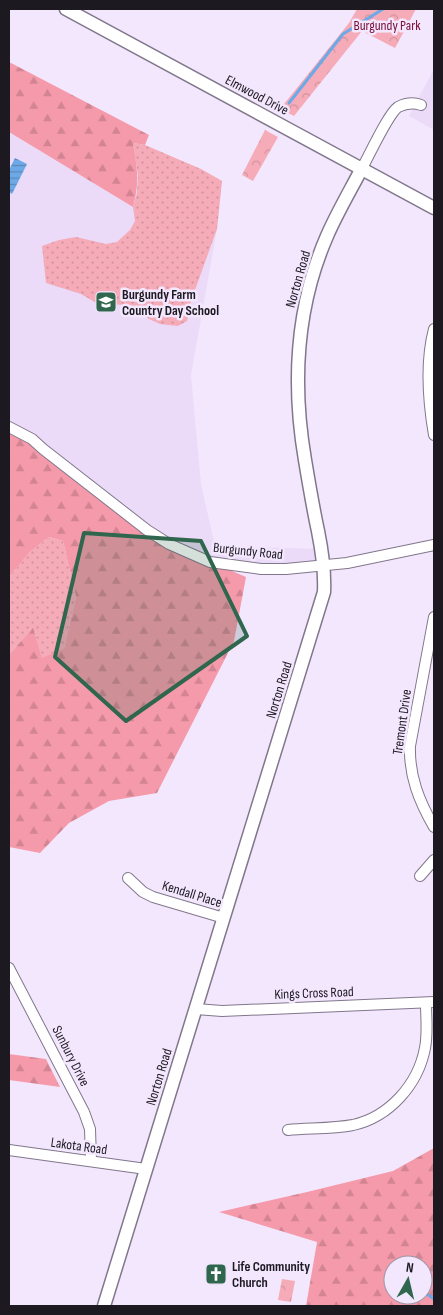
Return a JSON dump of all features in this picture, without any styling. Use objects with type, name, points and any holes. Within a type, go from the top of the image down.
[{"type":"street","name":"Elmwood Drive","points":[[66,9],[434,208]]},
{"type":"street","name":"Norton Road","points":[[104,1306],[322,601],[325,584],[323,566],[300,428],[297,383],[299,343],[306,300],[318,258],[335,218],[389,119],[395,110],[406,104],[414,103],[421,105]]},
{"type":"street","points":[[434,329],[429,361],[428,386],[434,435]]},
{"type":"street","name":"Burgundy Road","points":[[9,426],[32,438],[43,449],[147,530],[169,544],[219,564],[261,569],[323,566],[347,563],[434,545]]},
{"type":"street","name":"Tremont Drive","points":[[434,617],[409,755],[416,792],[434,827]]},
{"type":"street","points":[[420,876],[434,860]]},
{"type":"street","name":"Kendall Place","points":[[128,878],[143,892],[153,897],[224,918]]},
{"type":"street","name":"Sunbury Drive","points":[[9,968],[84,1112],[90,1129],[91,1161]]},
{"type":"street","points":[[288,1130],[338,1127],[354,1124],[375,1116],[394,1103],[410,1085],[422,1061],[430,1002]]},
{"type":"street","name":"Kings Cross Road","points":[[196,1009],[222,1011],[430,1002]]},
{"type":"street","name":"Lakota Road","points":[[9,1150],[146,1169]]},
{"type":"highlighted area","points":[[84,533],[201,541],[247,636],[126,721],[55,657]]},
{"type":"shaded area","points":[[434,69],[434,130],[409,116]]},
{"type":"shaded area","name":"Burgundy Farm Country Day School","points":[[9,132],[133,207],[133,143],[145,145],[201,169],[222,181],[217,229],[191,375],[201,484],[215,546],[321,549],[323,566],[228,565],[169,544],[9,430]]},
{"type":"green space","name":"Burgundy Park","points":[[357,9],[416,9],[395,48],[362,31],[294,116],[280,109],[349,23]]},
{"type":"green space","points":[[9,62],[149,135],[145,145],[133,143],[137,167],[137,183],[133,207],[9,132]]},
{"type":"green space","points":[[265,130],[278,137],[253,181],[242,175]]},
{"type":"green space","points":[[133,143],[145,145],[201,169],[222,181],[217,229],[191,301],[187,321],[178,326],[160,324],[149,319],[130,305],[98,304],[81,294],[46,283],[42,246],[76,237],[106,244],[117,242],[130,230],[135,221],[133,207],[137,193],[138,176]]},
{"type":"green space","points":[[9,430],[43,449],[169,544],[246,577],[234,641],[157,793],[109,801],[69,823],[40,853],[9,847],[9,655],[33,627],[42,658],[64,648],[76,597],[63,541],[49,537],[30,552],[9,577]]},
{"type":"green space","points":[[49,537],[63,541],[76,597],[64,648],[42,659],[33,627],[9,655],[9,577],[30,552]]},
{"type":"green space","points":[[9,1054],[46,1059],[60,1087],[9,1080]]},
{"type":"green space","points":[[434,1148],[434,1306],[306,1306],[317,1242],[219,1212],[393,1171]]},
{"type":"green space","points":[[282,1279],[295,1281],[291,1302],[278,1300]]},
{"type":"water","points":[[15,158],[27,164],[12,194],[9,192],[9,170]]},
{"type":"waterway","points":[[289,103],[343,34],[383,9]]},
{"type":"place","name":"Burgundy Farm Country Day School","points":[[106,302]]},
{"type":"place","name":"Life Community Church","points":[[216,1274]]}]
